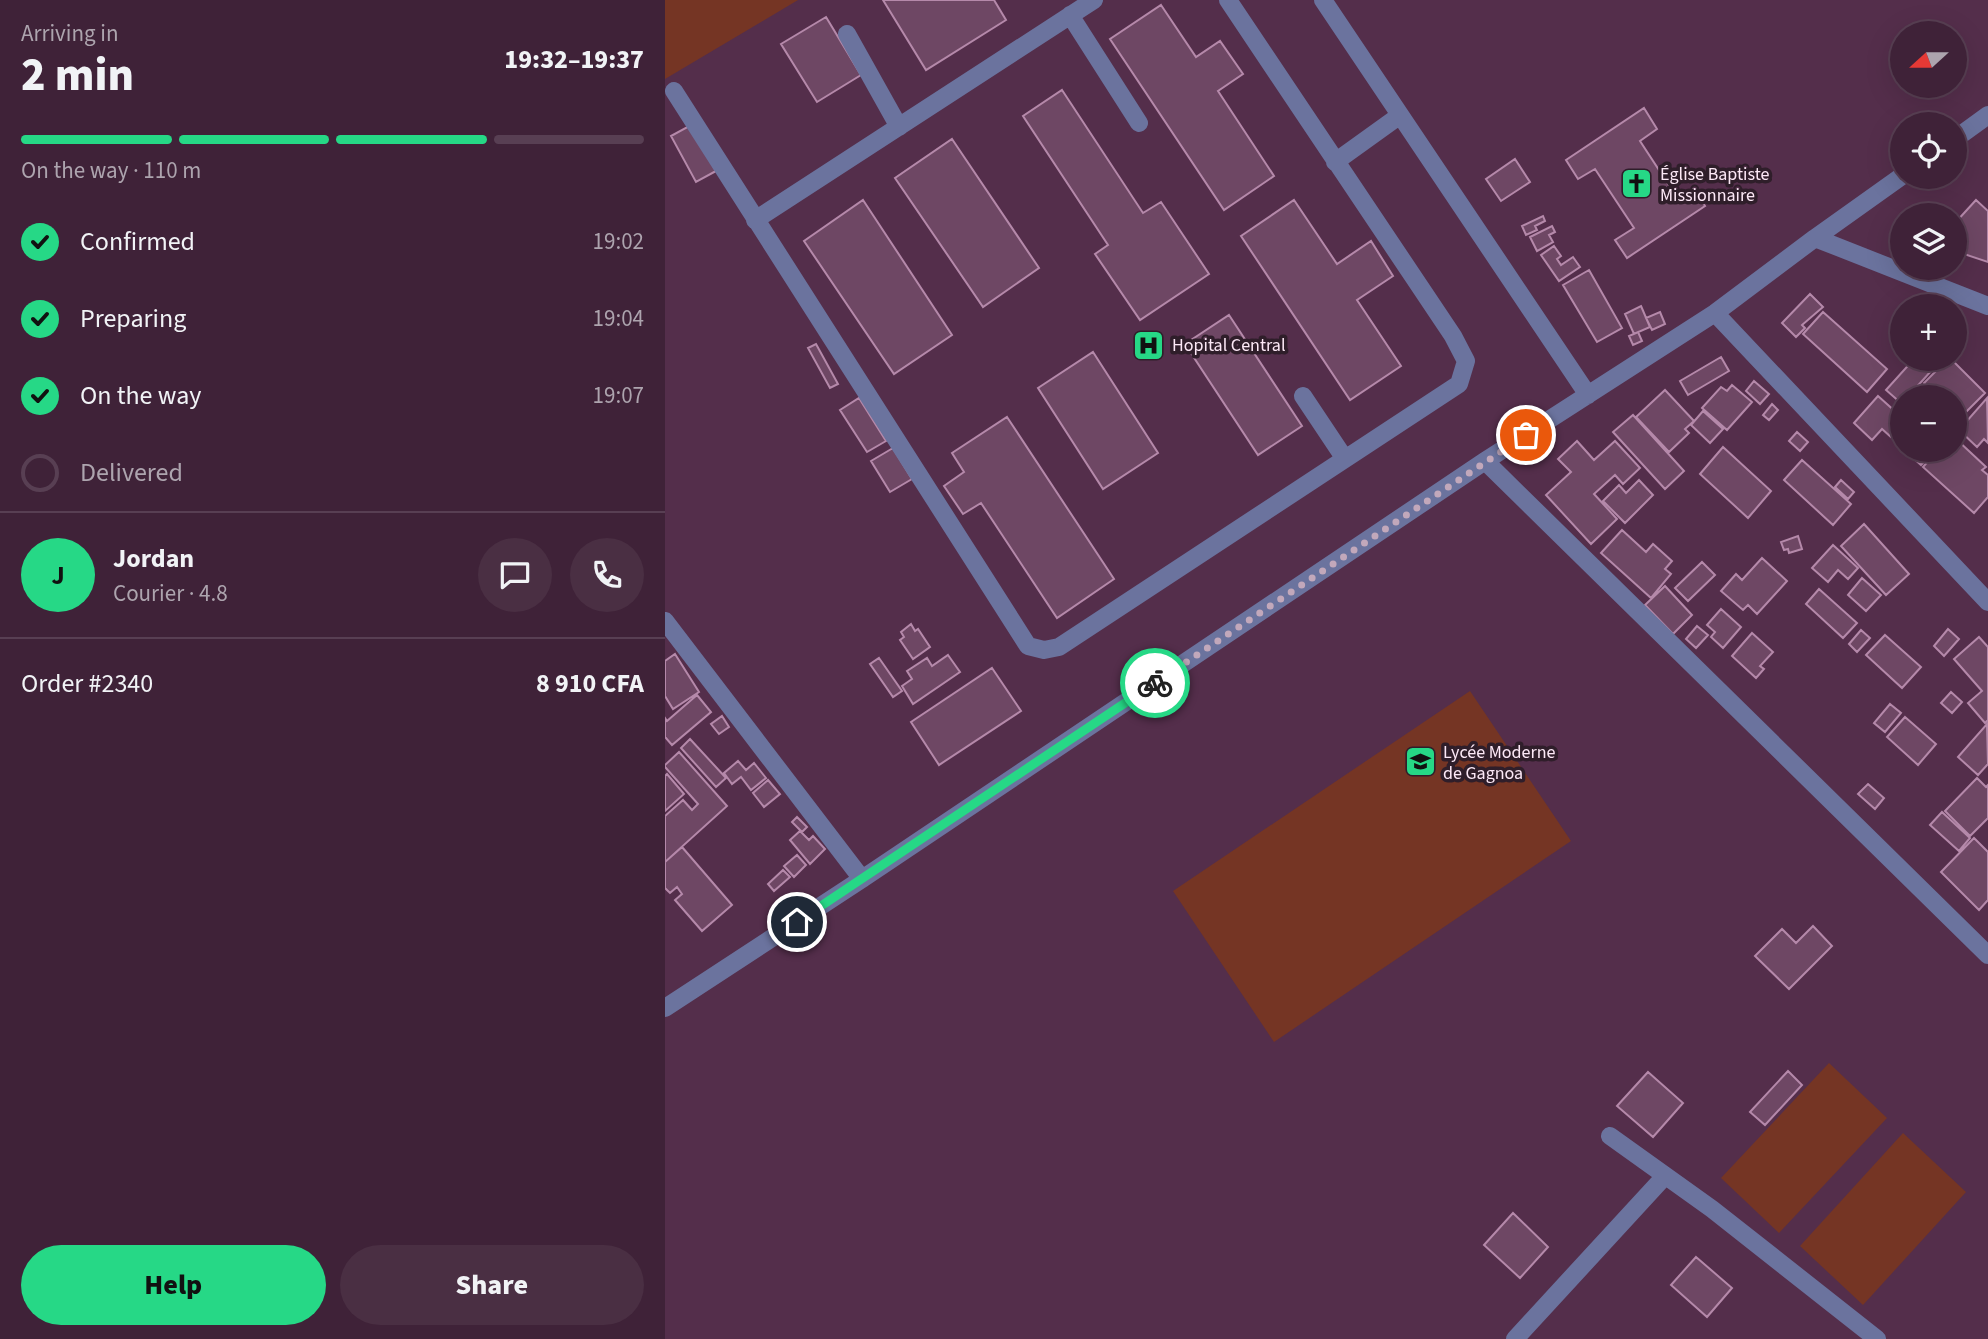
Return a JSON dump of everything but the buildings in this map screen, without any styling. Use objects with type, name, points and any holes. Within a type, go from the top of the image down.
[{"type":"street","points":[[755,220],[1094,0]]},
{"type":"street","points":[[674,91],[1028,646],[1044,650],[1059,647],[1459,384],[1466,361],[1453,336],[1228,0]]},
{"type":"street","points":[[1323,0],[1588,395]]},
{"type":"street","points":[[1070,15],[1139,123]]},
{"type":"street","points":[[847,34],[899,127]]},
{"type":"street","points":[[1967,130],[1988,115]]},
{"type":"street","points":[[1335,162],[1399,116]]},
{"type":"street","points":[[665,1008],[1485,461],[1716,313],[1890,185]]},
{"type":"street","points":[[1815,238],[1988,306]]},
{"type":"street","points":[[1716,313],[1988,602]]},
{"type":"street","points":[[1303,396],[1345,459]]},
{"type":"street","points":[[1485,461],[1988,955]]},
{"type":"street","points":[[665,621],[862,879]]},
{"type":"street","points":[[1610,1136],[1712,1209],[1877,1339]]},
{"type":"street","points":[[1514,1339],[1665,1176]]},
{"type":"shaded area","points":[[665,0],[798,0],[665,79]]},
{"type":"shaded area","points":[[1470,691],[1571,841],[1274,1042],[1173,891]]},
{"type":"shaded area","points":[[1829,1063],[1887,1118],[1779,1233],[1721,1178]]},
{"type":"shaded area","points":[[1903,1133],[1966,1192],[1863,1305],[1800,1246]]},
{"type":"way so far","points":[[1155,683],[1526,435]]},
{"type":"place","name":"Église Baptiste Missionnaire","points":[[1637,184]]},
{"type":"place","name":"Hopital Central","points":[[1149,345]]},
{"type":"place","name":"Lycée Moderne de Gagnoa","points":[[1420,762]]},
{"type":"route","points":[[797,922],[1155,683]]}]
